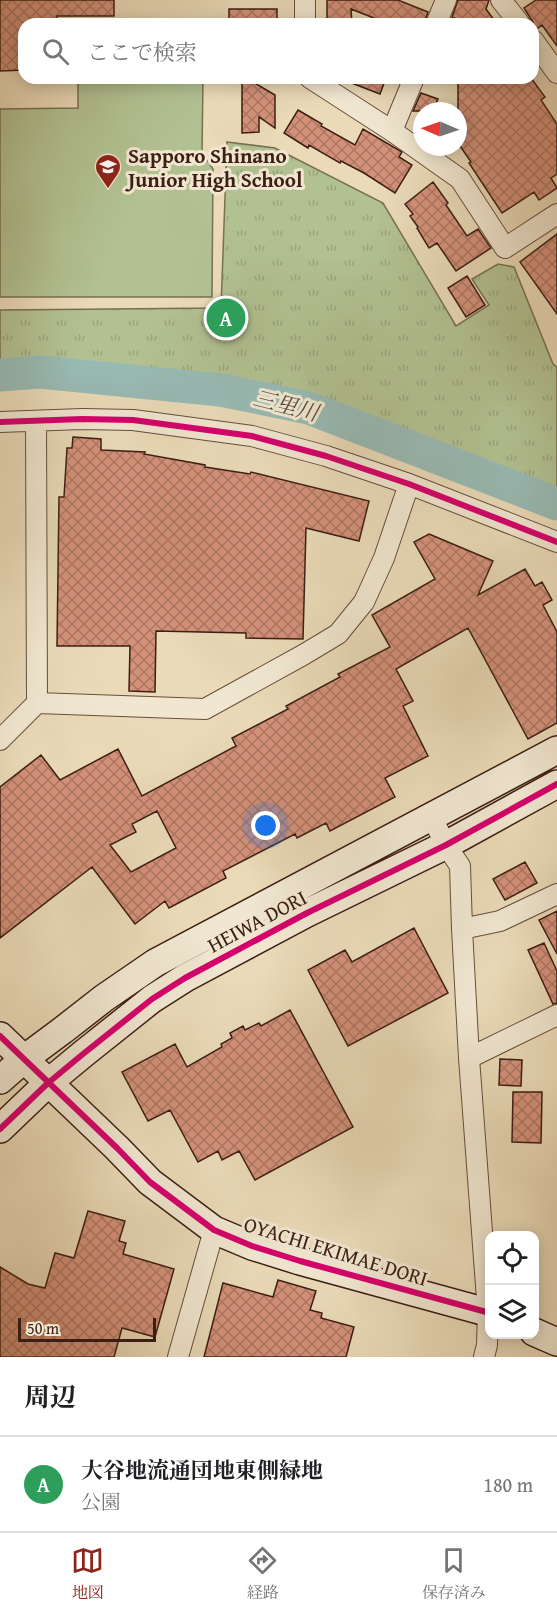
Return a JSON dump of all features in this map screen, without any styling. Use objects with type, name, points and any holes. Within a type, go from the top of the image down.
[{"type":"street","points":[[304,0],[305,18]]},
{"type":"street","points":[[438,18],[446,0]]},
{"type":"street","points":[[501,0],[515,18]]},
{"type":"street","points":[[539,48],[557,73]]},
{"type":"street","points":[[319,84],[460,179],[505,248],[557,214]]},
{"type":"street","points":[[392,131],[412,84]]},
{"type":"street","points":[[0,422],[133,420],[252,436],[326,456],[409,484],[557,542]]},
{"type":"street","points":[[0,740],[37,702],[36,422]]},
{"type":"street","points":[[37,702],[205,709],[303,655],[338,634],[364,602],[384,558],[409,484]]},
{"type":"street","name":"HEIWA DORI","points":[[0,1080],[104,998],[155,963],[557,750]]},
{"type":"street","name":"HEIWA DORI","points":[[0,1129],[48,1083],[152,999],[185,978],[307,913],[446,845],[557,784]]},
{"type":"street","points":[[431,816],[460,866],[469,1058],[487,1285]]},
{"type":"street","points":[[462,929],[500,921],[557,894]]},
{"type":"street","points":[[469,1058],[557,1015]]},
{"type":"street","name":"OYACHI EKIMAE DORI","points":[[0,1036],[150,1182],[214,1230],[300,1262],[485,1312]]},
{"type":"street","points":[[178,1357],[214,1230]]},
{"type":"street","points":[[539,1334],[557,1342]]},
{"type":"street","points":[[484,1357],[488,1339]]},
{"type":"green space","name":"Sapporo Shinano Junior High School","points":[[78,84],[203,84],[202,153],[213,169],[212,297],[0,297],[0,109],[78,108]]},
{"type":"green space","points":[[227,142],[275,148],[383,203],[456,326],[489,305],[472,279],[498,264],[514,267],[553,364],[557,367],[557,498],[224,385],[87,365],[0,368],[0,310],[221,308]]},
{"type":"building","points":[[0,0],[114,0],[114,16],[18,18],[18,70],[0,71]]},
{"type":"building","points":[[327,0],[398,0],[428,12],[426,18],[374,18],[351,9],[352,18],[327,18]]},
{"type":"building","points":[[458,0],[489,0],[486,9],[493,18],[452,17]]},
{"type":"building","points":[[536,0],[557,0],[557,46],[542,25],[539,27],[539,18],[530,18],[524,8]]},
{"type":"building","points":[[229,9],[277,9],[277,18],[229,18]]},
{"type":"building","points":[[242,84],[256,84],[275,95],[275,128],[259,117],[259,132],[242,133]]},
{"type":"building","points":[[354,84],[384,84],[380,94]]},
{"type":"building","points":[[458,84],[535,84],[545,97],[541,100],[557,124],[557,174],[551,178],[557,188],[539,200],[534,192],[502,213],[469,163],[471,162],[467,156],[467,102],[458,102]]},
{"type":"building","points":[[421,93],[438,99],[437,102],[417,102]]},
{"type":"building","points":[[298,110],[355,145],[363,129],[402,152],[399,157],[412,165],[395,193],[364,173],[341,161],[340,163],[309,145],[308,148],[284,133]]},
{"type":"building","points":[[433,182],[467,236],[478,229],[491,248],[456,271],[437,243],[429,248],[410,216],[413,214],[405,204]]},
{"type":"building","points":[[557,234],[557,314],[520,262]]},
{"type":"building","points":[[467,276],[485,305],[466,317],[448,288]]},
{"type":"building","points":[[73,437],[101,439],[101,450],[145,452],[144,454],[205,465],[205,467],[250,474],[251,472],[369,501],[359,541],[306,528],[303,639],[246,638],[246,633],[156,631],[155,692],[129,691],[130,646],[57,646],[59,497],[64,497],[67,448],[72,448]]},
{"type":"building","points":[[429,534],[493,561],[478,595],[525,569],[535,586],[542,582],[552,600],[543,605],[557,632],[557,723],[528,739],[468,628],[396,669],[413,701],[403,706],[428,756],[385,778],[395,797],[330,831],[326,823],[297,838],[295,834],[223,871],[226,878],[169,908],[165,901],[135,924],[92,867],[0,938],[0,787],[41,755],[60,780],[118,749],[142,796],[236,746],[232,738],[288,709],[286,706],[340,677],[338,674],[390,647],[372,615],[435,579],[414,542]],"holes":[[[157,811],[176,848],[131,872],[110,845],[136,832],[132,824]]]},
{"type":"building","points":[[525,862],[537,883],[505,900],[493,879]]},
{"type":"building","points":[[557,911],[557,954],[539,920]]},
{"type":"building","points":[[414,928],[448,993],[348,1046],[308,970],[345,950],[352,962]]},
{"type":"building","points":[[544,943],[557,971],[557,1003],[553,1004],[528,950]]},
{"type":"building","points":[[290,1010],[353,1127],[255,1180],[239,1151],[222,1160],[218,1151],[198,1162],[170,1110],[148,1121],[122,1072],[175,1044],[187,1067],[222,1047],[221,1044],[232,1038],[230,1033],[243,1026],[245,1030],[259,1023],[261,1026]]},
{"type":"building","points":[[500,1059],[522,1060],[521,1086],[499,1085]]},
{"type":"building","points":[[513,1092],[542,1092],[541,1143],[512,1142]]},
{"type":"building","points":[[88,1211],[125,1221],[119,1241],[126,1243],[123,1254],[174,1269],[155,1337],[122,1328],[114,1357],[0,1357],[0,1267],[28,1284],[45,1288],[55,1253],[74,1258]]},
{"type":"building","points":[[278,1280],[316,1291],[310,1310],[322,1313],[321,1318],[354,1327],[346,1357],[204,1357],[223,1283],[273,1297]]},
{"type":"waterway","name":"三里川","points":[[0,375],[40,372],[220,390],[309,408],[557,504]]},
{"type":"cycle path","points":[[0,422],[133,420],[252,436],[326,456],[409,484],[557,542]]},
{"type":"cycle path","points":[[0,1129],[48,1083],[83,1054],[152,999],[185,978],[307,913],[446,845],[557,784]]},
{"type":"cycle path","points":[[0,1036],[150,1182],[214,1230],[252,1246],[300,1261],[485,1312]]},
{"type":"place","name":"Sapporo Shinano Junior High School","points":[[108,190]]},
{"type":"place","name":"大谷地流通団地東側緑地","points":[[226,318]]}]
